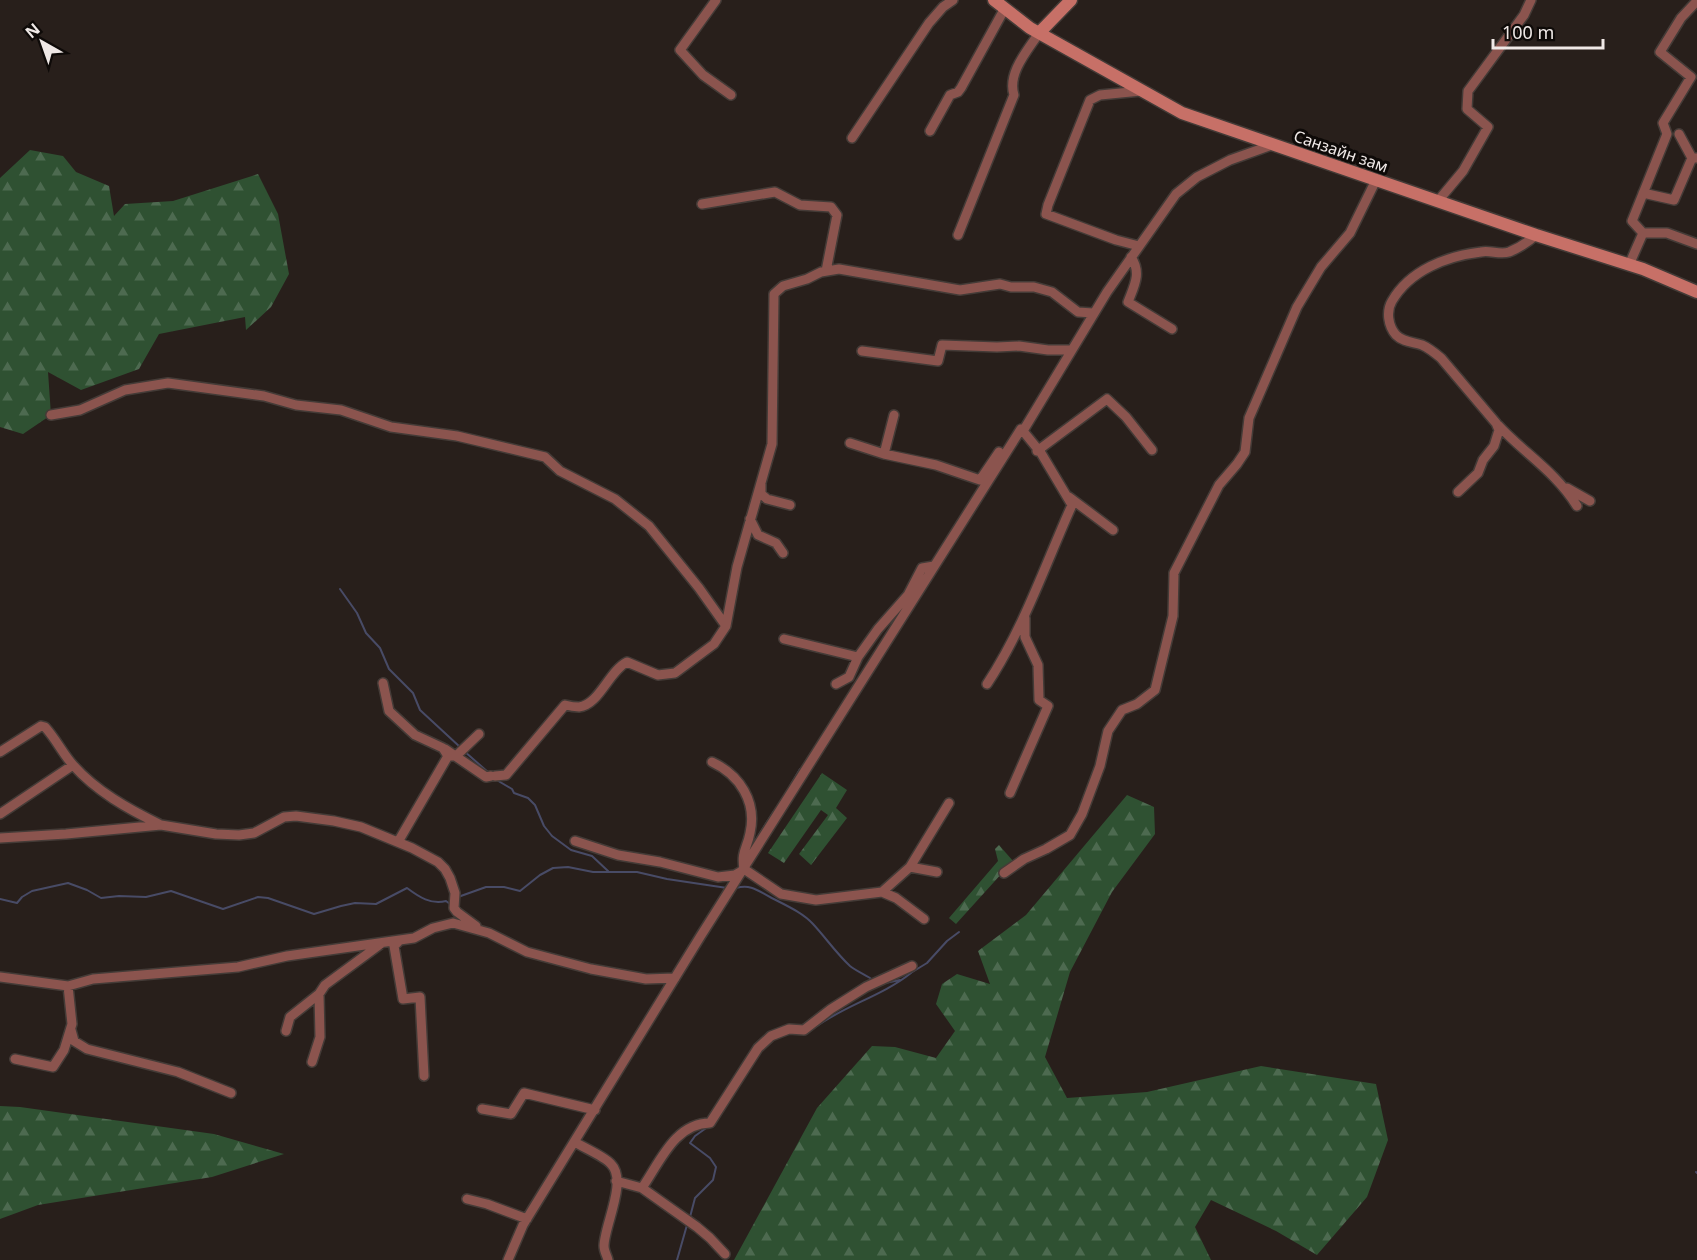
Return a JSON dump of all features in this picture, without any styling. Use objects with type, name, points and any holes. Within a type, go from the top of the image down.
[{"type":"main road","name":"Санзайн зам","points":[[994,0],[1039,33],[1182,113],[1629,265],[1697,292]]},
{"type":"main road","points":[[1039,33],[1071,0]]},
{"type":"street","points":[[716,0],[680,50],[703,75],[731,95]]},
{"type":"street","points":[[852,138],[929,23],[943,7],[953,0]]},
{"type":"street","points":[[1438,201],[1463,171],[1488,126],[1467,109],[1468,91],[1524,15],[1531,0]]},
{"type":"street","points":[[1697,1],[1681,18],[1660,52],[1690,77],[1663,123],[1667,134],[1632,221],[1643,233],[1667,233],[1697,244]]},
{"type":"street","points":[[930,131],[950,95],[961,88],[1005,8]]},
{"type":"street","points":[[958,235],[1014,95],[1011,87],[1015,73],[1039,33]]},
{"type":"street","points":[[1139,246],[1116,240],[1046,214],[1090,100],[1100,95],[1142,91]]},
{"type":"street","points":[[1643,193],[1674,200],[1695,158],[1679,134]]},
{"type":"street","points":[[508,1258],[526,1220],[675,978],[1022,430],[1093,313],[1131,257],[1176,194],[1197,177],[1230,160],[1272,145]]},
{"type":"street","points":[[1004,873],[1024,858],[1070,835],[1082,814],[1100,766],[1107,731],[1122,710],[1137,704],[1155,690],[1173,616],[1174,573],[1219,485],[1245,452],[1249,418],[1297,307],[1321,267],[1350,233],[1376,180]]},
{"type":"street","points":[[702,204],[775,192],[800,205],[831,207],[837,215],[826,271]]},
{"type":"street","points":[[1629,265],[1643,233]]},
{"type":"street","points":[[1536,235],[1522,246],[1506,253],[1484,251],[1448,258],[1422,271],[1398,291],[1389,306],[1388,320],[1395,334],[1431,350],[1441,358],[1515,443],[1545,466],[1565,487],[1577,506]]},
{"type":"street","points":[[1131,257],[1137,265],[1136,279],[1128,302],[1172,329]]},
{"type":"street","points":[[383,683],[389,711],[415,735],[449,753],[486,777],[506,775],[564,705],[580,707],[591,702],[618,666],[627,662],[658,675],[675,673],[714,644],[726,626],[737,567],[772,444],[774,294],[783,286],[826,271],[839,269],[960,290],[1000,284],[1011,287],[1034,287],[1052,292],[1078,312],[1093,313]]},
{"type":"street","points":[[861,351],[938,361],[942,345],[1019,346],[1070,350]]},
{"type":"street","points":[[51,415],[80,411],[125,390],[168,383],[264,396],[296,405],[340,410],[391,427],[457,436],[545,457],[560,471],[615,499],[649,526],[726,626]]},
{"type":"street","points":[[1038,451],[1107,399],[1126,417],[1152,450]]},
{"type":"street","points":[[884,454],[894,415]]},
{"type":"street","points":[[1458,492],[1478,473],[1494,446],[1499,430],[1496,423]]},
{"type":"street","points":[[987,684],[1004,659],[1026,613],[1072,505],[1041,453],[1022,430]]},
{"type":"street","points":[[850,443],[884,454],[936,465],[980,480],[1013,431],[1022,430]]},
{"type":"street","points":[[761,482],[761,494],[767,499],[790,505]]},
{"type":"street","points":[[1565,487],[1590,501]]},
{"type":"street","points":[[1069,497],[1113,530]]},
{"type":"street","points":[[750,519],[758,535],[776,543],[783,553]]},
{"type":"street","points":[[836,684],[849,677],[858,657],[878,629],[908,595],[922,568],[934,566]]},
{"type":"street","points":[[1010,794],[1048,706],[1039,700],[1038,665],[1025,637],[1026,613]]},
{"type":"street","points":[[784,639],[858,657]]},
{"type":"street","points":[[0,752],[41,726],[45,727],[73,765],[88,779],[120,803],[161,825]]},
{"type":"street","points":[[398,842],[449,753],[479,734]]},
{"type":"street","points":[[712,762],[727,769],[739,781],[749,799],[751,820],[750,834],[742,856],[744,869],[782,894],[816,900],[882,892],[896,898],[924,919]]},
{"type":"street","points":[[0,814],[73,765]]},
{"type":"street","points":[[882,892],[909,867],[949,803]]},
{"type":"street","points":[[0,838],[161,825],[216,834],[239,835],[254,833],[284,817],[296,816],[362,827],[438,862],[445,869],[455,893],[454,908],[457,912],[471,923],[527,952],[591,969],[646,978],[675,978]]},
{"type":"street","points":[[575,841],[618,855],[660,862],[718,877],[735,875],[744,869]]},
{"type":"street","points":[[909,867],[937,872]]},
{"type":"street","points":[[0,977],[68,986],[93,979],[238,967],[287,956],[414,938],[433,928],[453,923],[489,933]]},
{"type":"street","points":[[400,940],[394,946],[403,999],[420,997],[424,1076]]},
{"type":"street","points":[[286,1031],[290,1017],[320,994],[325,985],[384,942]]},
{"type":"street","points":[[642,1188],[681,1132],[699,1123],[710,1123],[759,1048],[771,1036],[789,1029],[804,1030],[831,1009],[866,987],[912,966]]},
{"type":"street","points":[[15,1059],[53,1067],[64,1050],[71,1030],[68,986]]},
{"type":"street","points":[[312,1062],[320,1037],[320,994]]},
{"type":"street","points":[[71,1030],[75,1041],[87,1049],[178,1072],[231,1093]]},
{"type":"street","points":[[482,1109],[511,1114],[524,1093],[595,1110]]},
{"type":"street","points":[[575,1142],[612,1164],[615,1172],[616,1195],[604,1247],[608,1260]]},
{"type":"street","points":[[616,1181],[642,1188],[697,1227],[724,1254]]},
{"type":"street","points":[[467,1199],[487,1204],[526,1220]]},
{"type":"green space","points":[[30,150],[63,156],[76,172],[109,186],[114,216],[125,204],[173,201],[258,174],[278,214],[289,274],[271,307],[246,330],[245,317],[159,334],[139,369],[81,390],[48,372],[51,415],[23,434],[0,427],[0,178]]},
{"type":"green space","points":[[822,773],[847,790],[836,808],[847,818],[811,865],[799,854],[828,815],[821,810],[784,863],[768,853]]},
{"type":"green space","points":[[1127,795],[1154,807],[1155,834],[1112,892],[1070,972],[1045,1057],[1067,1098],[1147,1092],[1261,1066],[1376,1084],[1388,1140],[1367,1197],[1317,1255],[1276,1231],[1211,1200],[1195,1227],[1211,1260],[734,1260],[817,1108],[872,1046],[895,1047],[936,1058],[955,1031],[936,1004],[942,984],[957,974],[990,984],[978,951],[1026,915]]},
{"type":"green space","points":[[999,845],[1013,861],[956,924],[949,918],[998,861],[995,849]]},
{"type":"green space","points":[[0,1106],[214,1134],[284,1154],[212,1177],[38,1205],[0,1219]]},
{"type":"waterway","points":[[340,589],[357,613],[366,633],[380,648],[389,669],[413,693],[420,710],[460,747]]},
{"type":"waterway","points":[[464,751],[489,773]]},
{"type":"waterway","points":[[790,786],[800,769]]},
{"type":"waterway","points":[[495,779],[512,789],[514,793],[528,798],[535,805],[544,826],[552,836],[571,850],[592,856],[608,871]]},
{"type":"waterway","points":[[748,852],[774,811]]},
{"type":"waterway","points":[[458,897],[486,887],[504,887],[520,891],[553,868],[568,867],[593,872],[637,872],[727,888]]},
{"type":"waterway","points":[[0,899],[17,903],[32,891],[68,883],[101,898],[146,897],[171,891],[223,909],[258,897],[268,898],[314,914],[355,903],[376,904],[407,888],[425,899],[435,902],[446,901],[450,904]]},
{"type":"waterway","points":[[736,888],[755,889],[799,912],[813,924],[850,966],[873,980]]},
{"type":"waterway","points":[[909,974],[927,963],[947,941],[959,932]]},
{"type":"waterway","points":[[817,1026],[911,973]]},
{"type":"waterway","points":[[885,983],[900,980]]},
{"type":"waterway","points":[[690,1217],[695,1198],[713,1180],[716,1167],[710,1158],[690,1143],[695,1136],[709,1126]]},
{"type":"waterway","points":[[677,1260],[687,1225]]}]
